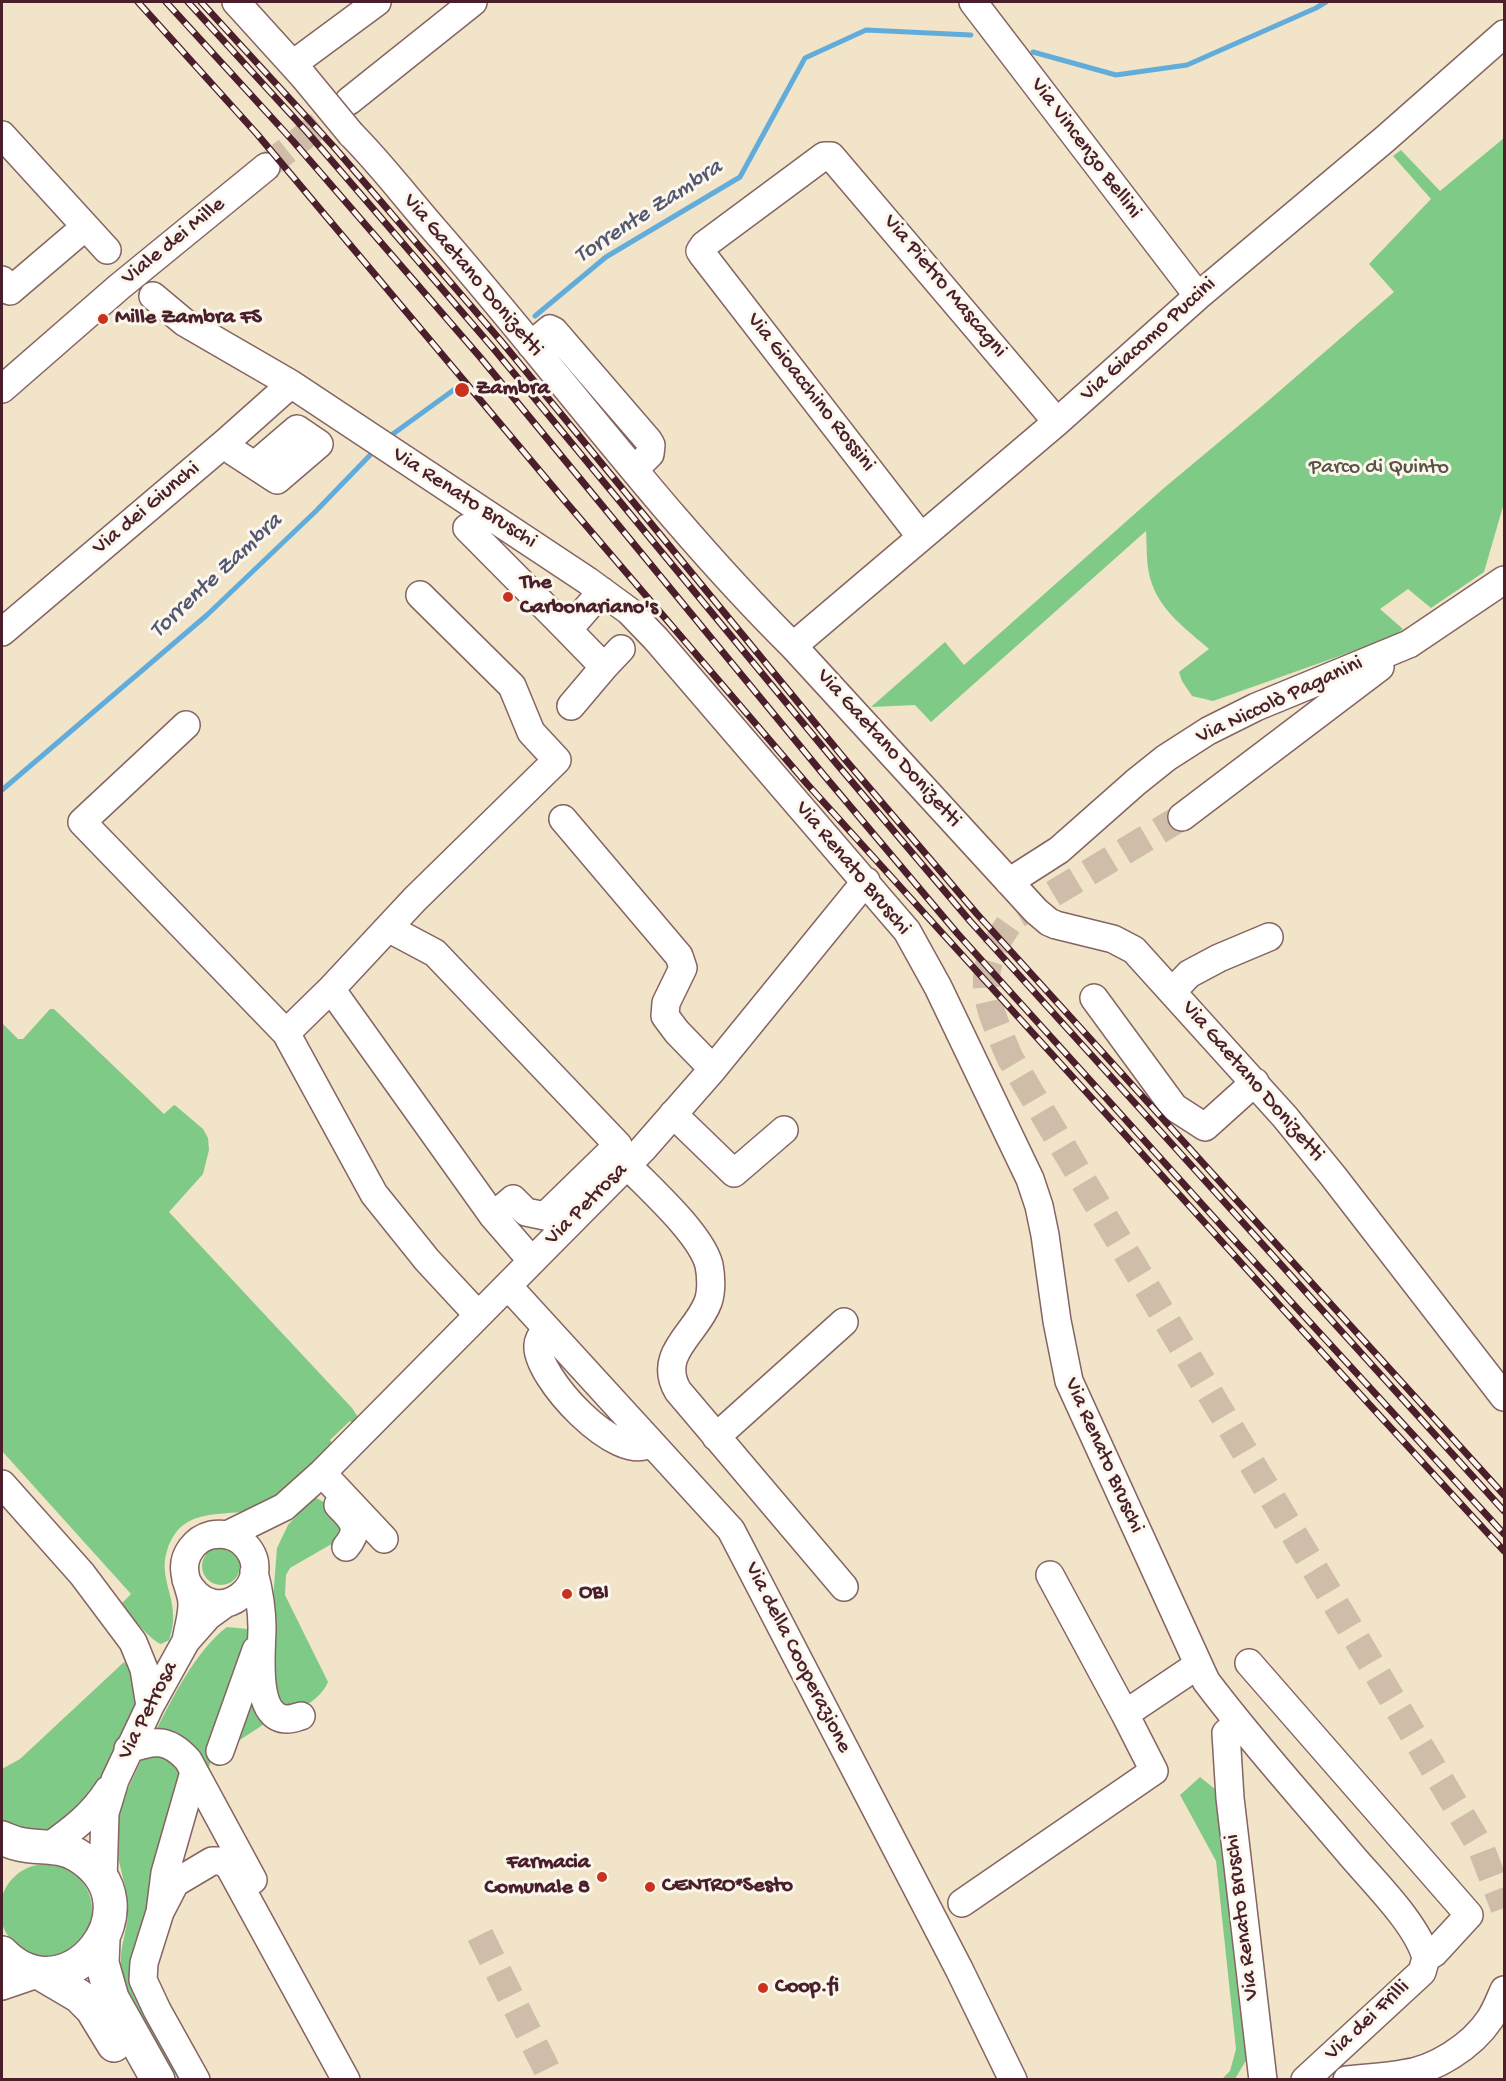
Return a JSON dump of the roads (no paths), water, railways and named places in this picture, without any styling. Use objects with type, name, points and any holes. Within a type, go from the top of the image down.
[{"type":"main road","points":[[2,1838],[18,1844],[64,1849],[80,1856],[93,1867],[108,1895],[110,1910],[108,1924],[96,1949],[80,1964],[56,1972],[40,1973]]},
{"type":"main road","points":[[2,1866],[18,1854],[44,1847]]},
{"type":"main road","points":[[103,1938],[102,1963],[112,1998],[158,2079]]},
{"type":"main road","points":[[2,1953],[8,1960],[40,1973],[79,1996],[92,2008],[135,2079]]},
{"type":"street","name":"Via Gaetano Donizetti","points":[[236,2],[299,70],[351,134],[505,311],[634,470],[764,617],[1009,882],[1049,922],[1128,945],[1255,1082],[1333,1176],[1504,1397]]},
{"type":"street","points":[[299,70],[376,2]]},
{"type":"street","points":[[348,101],[473,2]]},
{"type":"street","name":"Via Vincenzo Bellini","points":[[973,2],[1198,296]]},
{"type":"street","name":"Via Giacomo Puccini","points":[[793,646],[1057,422],[1198,296],[1377,146],[1504,34]]},
{"type":"street","points":[[2,135],[107,250]]},
{"type":"street","name":"Via Pietro Mascagni","points":[[701,249],[704,244],[824,156],[829,155],[834,158],[1057,422]]},
{"type":"street","name":"Viale dei Mille","points":[[2,389],[119,287],[266,167]]},
{"type":"street","points":[[2,280],[10,291],[85,226]]},
{"type":"street","name":"Via Gioacchino Rossini","points":[[701,249],[709,264],[921,537]]},
{"type":"street","name":"Via Renato Bruschi","points":[[153,297],[184,322],[291,384],[629,611],[656,639],[866,881],[906,931],[938,987],[1030,1179],[1045,1235],[1056,1321],[1063,1362],[1069,1381],[1206,1681],[1237,1723],[1395,1906],[1420,1941],[1426,1958]]},
{"type":"street","name":"Via dei Giunchi","points":[[2,632],[291,384]]},
{"type":"street","points":[[226,442],[234,452],[255,465]]},
{"type":"street","points":[[467,528],[568,630],[613,658],[571,706]]},
{"type":"street","name":"Via Niccolò Paganini","points":[[1009,882],[1059,850],[1136,782],[1166,758],[1208,730],[1256,707],[1409,644],[1504,580]]},
{"type":"street","points":[[568,630],[602,591]]},
{"type":"street","points":[[286,1033],[557,760],[531,732],[512,687],[420,595]]},
{"type":"street","points":[[1182,817],[1409,644]]},
{"type":"street","points":[[186,725],[82,822],[286,1033],[374,1194],[427,1260],[478,1315]]},
{"type":"street","points":[[563,819],[679,957],[683,968],[666,1003],[665,1016],[713,1070]]},
{"type":"street","name":"Via Petrosa","points":[[180,1651],[191,1618],[192,1601],[186,1580],[185,1562],[191,1548],[208,1536],[227,1535],[284,1507],[318,1476],[627,1165],[713,1070],[866,881]]},
{"type":"street","points":[[388,928],[435,953],[618,1145],[545,1216],[526,1212],[513,1199],[493,1216]]},
{"type":"street","points":[[1172,992],[1189,974],[1219,958],[1269,937]]},
{"type":"street","points":[[331,989],[493,1216],[532,1261]]},
{"type":"street","points":[[1094,998],[1174,1107],[1205,1126],[1255,1082]]},
{"type":"street","points":[[673,1114],[734,1173],[784,1130]]},
{"type":"street","points":[[627,1165],[693,1234],[709,1265],[708,1304],[672,1361],[670,1370],[672,1381],[716,1437],[844,1587]]},
{"type":"street","name":"Via della Cooperazione","points":[[508,1286],[731,1530],[959,1969],[1013,2079]]},
{"type":"street","points":[[716,1437],[844,1323]]},
{"type":"street","points":[[318,1476],[384,1539]]},
{"type":"street","points":[[318,1476],[353,1523],[354,1535],[346,1547]]},
{"type":"street","points":[[2,1484],[82,1574],[133,1642],[144,1669],[150,1706]]},
{"type":"street","name":"Via Petrosa","points":[[102,1881],[105,1813],[114,1782],[128,1749],[180,1651],[208,1616],[226,1603],[238,1599],[247,1591],[254,1565],[284,1507]]},
{"type":"street","points":[[227,1535],[244,1544],[254,1565],[261,1600],[263,1697],[272,1711],[280,1717],[287,1719],[301,1716]]},
{"type":"street","points":[[962,1903],[1154,1771],[1050,1575]]},
{"type":"street","points":[[186,1580],[191,1590],[203,1600],[218,1604],[226,1603]]},
{"type":"street","points":[[220,1751],[262,1632]]},
{"type":"street","points":[[133,1642],[159,1657],[180,1651]]},
{"type":"street","name":"Via dei Frilli","points":[[1250,1663],[1468,1915],[1434,1953],[1426,1958],[1422,1972],[1305,2079]]},
{"type":"street","points":[[1125,1714],[1198,1665]]},
{"type":"street","name":"Via Renato Bruschi","points":[[1237,1723],[1226,1733],[1230,1798],[1263,2079]]},
{"type":"street","points":[[128,1749],[150,1742],[167,1744],[179,1751],[194,1772],[295,1957]]},
{"type":"street","points":[[160,1912],[165,1873],[194,1772]]},
{"type":"street","name":"Via Petrosa","points":[[44,1847],[78,1826],[96,1808],[114,1782]]},
{"type":"street","points":[[196,2079],[157,2010],[143,1980],[144,1963],[160,1912],[175,1883],[212,1861],[221,1861],[229,1866],[346,2079]]},
{"type":"street","points":[[2,1986],[40,1973]]},
{"type":"street","points":[[1347,2079],[1404,2074],[1428,2067],[1449,2056],[1479,2033],[1491,2018],[1504,1990]]},
{"type":"waterway","name":"Torrente Zambra","points":[[1033,52],[1116,75],[1187,65],[1326,2]]},
{"type":"waterway","name":"Torrente Zambra","points":[[535,316],[606,257],[740,177],[805,58],[866,30],[971,35]]},
{"type":"waterway","name":"Torrente Zambra","points":[[386,439],[455,389]]},
{"type":"waterway","name":"Torrente Zambra","points":[[2,790],[207,615],[316,511],[375,450]]},
{"type":"tunnel","points":[[266,167],[349,101]]},
{"type":"tunnel","points":[[1182,817],[1014,917],[1000,937],[987,971],[986,987],[994,1019],[1010,1058],[1481,1848],[1504,1908]]},
{"type":"tunnel","points":[[480,1935],[552,2080]]},
{"type":"railway","points":[[138,2],[257,134],[565,501],[808,785],[1504,1551]]},
{"type":"railway","points":[[166,2],[293,141],[480,357],[957,933],[1504,1534]]},
{"type":"railway","points":[[188,2],[307,132],[493,348],[836,763],[970,921],[1504,1511]]},
{"type":"railway","points":[[201,2],[334,147],[501,341],[843,757],[977,914],[1504,1495]]},
{"type":"place","name":"Mille Zambra FS","points":[[103,319]]},
{"type":"place","name":"Zambra","points":[[462,390]]},
{"type":"place","name":"The Carbonariano's","points":[[508,597]]},
{"type":"place","name":"OBI","points":[[567,1594]]},
{"type":"place","name":"Farmacia Comunale 8","points":[[602,1877]]},
{"type":"place","name":"CENTRO*Sesto","points":[[650,1887]]},
{"type":"place","name":"Coop.fi","points":[[763,1988]]},
{"type":"park label","name":"Parco di Quinto","points":[[1379,469]]}]
